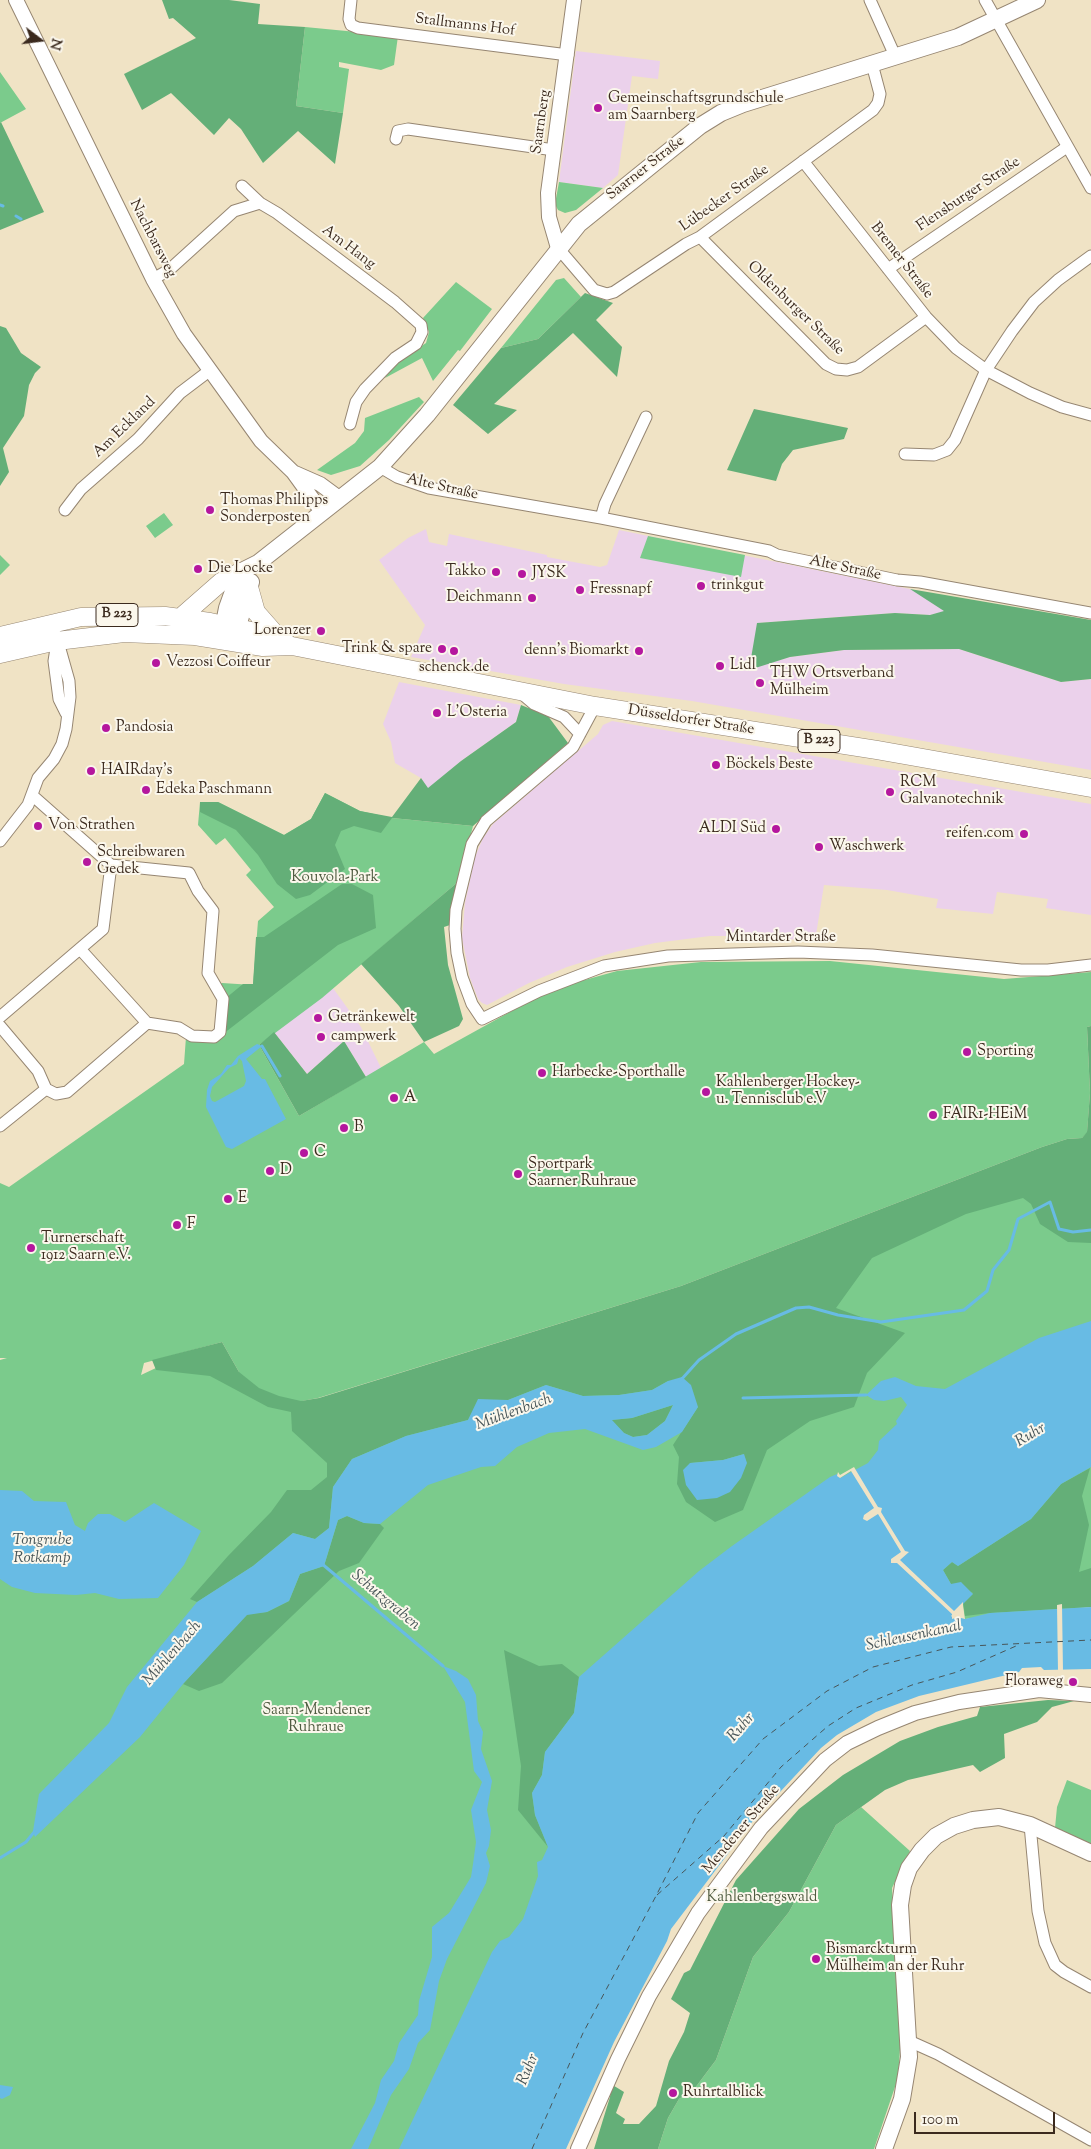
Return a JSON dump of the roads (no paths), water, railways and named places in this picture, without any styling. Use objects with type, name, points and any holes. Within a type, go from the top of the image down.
[{"type":"main road","name":"Saarner Straße","points":[[380,467],[422,421],[579,224],[606,200],[700,126],[721,113],[743,104],[896,58],[958,37],[996,21],[1037,0]]},
{"type":"main road","points":[[229,634],[245,580],[258,563],[380,467]]},
{"type":"main road","points":[[180,618],[221,582],[245,580]]},
{"type":"main road","points":[[245,580],[256,612],[285,642]]},
{"type":"main road","name":"B 223","points":[[0,636],[54,622],[111,616],[180,618],[229,634]]},
{"type":"main road","name":"B 223","points":[[0,654],[57,641],[124,633],[195,636],[229,634]]},
{"type":"main road","name":"Düsseldorfer Straße","points":[[229,634],[285,642],[595,706],[877,750],[1091,788]]},
{"type":"main road","points":[[884,2149],[906,2080],[909,2041],[900,1905],[903,1885],[909,1868],[929,1843],[954,1826],[986,1818],[1012,1819],[1091,1853]]},
{"type":"street","name":"Nachbarsweg","points":[[16,0],[153,279],[184,334],[261,441],[293,472],[322,512]]},
{"type":"street","name":"Stallmanns Hof","points":[[351,0],[348,19],[350,25],[358,28],[568,55]]},
{"type":"street","name":"Saarnberg","points":[[558,248],[549,217],[548,193],[574,0]]},
{"type":"street","points":[[870,0],[896,58]]},
{"type":"street","points":[[985,0],[1091,188]]},
{"type":"street","name":"Lübecker Straße","points":[[558,248],[594,290],[607,294],[614,292],[686,244],[700,237],[873,110],[880,94],[872,64]]},
{"type":"street","points":[[396,139],[398,131],[408,129],[554,150]]},
{"type":"street","name":"Flensburger Straße","points":[[888,269],[1067,147]]},
{"type":"street","name":"Bremer Straße","points":[[804,161],[926,317],[956,348],[986,370],[1038,397],[1062,407],[1091,415]]},
{"type":"street","name":"Am Hang","points":[[242,186],[260,203],[278,213],[417,320],[422,332],[421,338],[395,358],[365,389],[356,402],[350,424]]},
{"type":"street","points":[[153,279],[169,270],[234,211],[260,203]]},
{"type":"street","name":"Oldenburger Straße","points":[[700,237],[826,364],[836,369],[847,370],[858,367],[926,317]]},
{"type":"street","points":[[905,454],[934,455],[947,450],[955,440],[986,370],[1034,302],[1058,280],[1091,256]]},
{"type":"street","name":"Am Eckland","points":[[66,510],[81,488],[138,439],[180,393],[209,371]]},
{"type":"street","points":[[601,518],[605,504],[646,418]]},
{"type":"street","name":"Alte Straße","points":[[380,467],[404,480],[429,488],[601,518],[769,551],[777,555],[897,580],[920,582],[1091,613]]},
{"type":"street","name":"Nachbarsweg","points":[[293,472],[320,484],[340,498]]},
{"type":"street","points":[[0,841],[28,805],[38,778],[62,744],[66,728],[66,713],[59,699],[54,661],[57,641],[54,622]]},
{"type":"street","points":[[518,690],[534,704],[564,716],[580,734],[595,706]]},
{"type":"street","name":"Mintarder Straße","points":[[580,734],[573,747],[486,821],[472,844],[456,910],[455,929],[462,977],[472,1004],[482,1019],[540,991],[604,966],[668,956],[798,952],[880,956],[1021,970],[1048,970],[1091,965]]},
{"type":"street","points":[[32,796],[111,865],[186,871],[190,873],[198,891],[214,911],[208,973],[223,999],[220,1032],[214,1037],[192,1036],[178,1028],[147,1023],[80,949]]},
{"type":"street","points":[[0,1017],[104,929],[111,865]]},
{"type":"street","points":[[0,1026],[38,1071],[46,1089],[56,1094],[67,1092],[147,1023]]},
{"type":"street","points":[[0,1126],[46,1089]]},
{"type":"street","name":"Mendener Straße","points":[[578,2149],[602,2093],[650,1996],[698,1913],[761,1828],[826,1760],[847,1743],[915,1714],[959,1702],[1016,1692],[1061,1690],[1091,1695]]},
{"type":"street","points":[[1030,1826],[1038,1912],[1048,1949],[1055,1965],[1091,1987]]},
{"type":"street","points":[[909,2041],[938,2054],[1091,2140]]},
{"type":"water","points":[[257,1044],[262,1046],[246,1059],[262,1079],[265,1079],[286,1119],[232,1149],[226,1147],[206,1107],[207,1090],[210,1081],[221,1074],[227,1065],[231,1065],[238,1056]],"holes":[[[239,1058],[242,1061],[246,1081],[244,1086],[215,1102],[212,1101],[210,1096],[212,1087],[229,1068],[237,1064]]]},
{"type":"water","points":[[1091,1321],[1091,1467],[1061,1484],[1031,1519],[958,1566],[952,1562],[943,1570],[951,1584],[961,1582],[973,1594],[951,1616],[955,1619],[957,1617],[965,1619],[990,1613],[1091,1607],[1091,1669],[1044,1670],[1041,1667],[1022,1668],[1019,1672],[919,1696],[876,1712],[837,1735],[821,1748],[752,1822],[671,1929],[667,1941],[614,2042],[566,2149],[399,2149],[492,1952],[500,1941],[509,1937],[523,1919],[538,1876],[537,1862],[542,1860],[548,1847],[535,1815],[532,1793],[542,1775],[545,1752],[574,1713],[579,1677],[699,1571],[732,1546],[830,1477],[837,1474],[840,1478],[868,1463],[878,1450],[879,1441],[897,1424],[896,1421],[907,1405],[901,1397],[884,1401],[874,1400],[866,1395],[881,1381],[895,1377],[916,1386],[945,1389],[1039,1338]]},
{"type":"water","points":[[682,1377],[691,1385],[698,1407],[682,1432],[656,1447],[643,1450],[585,1429],[549,1433],[517,1447],[495,1466],[481,1467],[428,1485],[380,1524],[364,1523],[347,1516],[338,1520],[324,1566],[300,1574],[289,1601],[267,1612],[247,1615],[183,1684],[140,1737],[35,1837],[33,1831],[39,1794],[109,1723],[127,1687],[197,1602],[253,1566],[293,1533],[315,1539],[329,1528],[333,1487],[352,1459],[406,1436],[468,1420],[478,1399],[508,1400],[546,1385],[583,1396],[619,1395],[652,1390],[668,1381]],"holes":[[[673,1405],[665,1421],[647,1435],[633,1437],[624,1433],[612,1420],[632,1418]]]},
{"type":"water","points":[[744,1454],[747,1463],[741,1478],[730,1492],[717,1498],[697,1500],[686,1485],[683,1470],[690,1463],[723,1460]]},
{"type":"water","name":"Tongrube Rotkamp","points":[[0,1490],[22,1491],[34,1501],[66,1502],[75,1525],[85,1531],[88,1523],[98,1514],[110,1514],[125,1522],[154,1503],[201,1531],[184,1565],[158,1598],[119,1599],[95,1593],[76,1595],[35,1593],[12,1587],[0,1579]]},
{"type":"water","name":"Schutzgraben","points":[[443,1666],[456,1671],[468,1679],[476,1695],[478,1721],[483,1732],[481,1749],[492,1781],[487,1810],[491,1830],[486,1853],[490,1866],[486,1883],[447,1959],[439,1981],[430,2030],[418,2043],[409,2069],[391,2095],[368,2149],[351,2149],[375,2103],[381,2080],[394,2061],[399,2043],[418,2015],[419,2001],[432,1957],[432,1927],[449,1913],[471,1877],[476,1842],[471,1810],[482,1782],[474,1771],[465,1702]]},
{"type":"water","points":[[0,2085],[13,2087],[10,2095],[2,2099],[0,2098]]},
{"type":"waterway","points":[[16,216],[21,219]]},
{"type":"waterway","points":[[262,1046],[280,1076]]},
{"type":"waterway","name":"Mühlenbach","points":[[680,1381],[699,1360],[736,1334],[796,1308],[809,1307],[838,1315],[881,1322],[964,1310],[987,1291],[993,1270],[1009,1250],[1018,1219],[1050,1202],[1059,1229],[1073,1232],[1091,1230]]},
{"type":"waterway","points":[[743,1398],[866,1395]]},
{"type":"waterway","name":"Schutzgraben","points":[[321,1563],[443,1666]]},
{"type":"waterway","name":"Mühlenbach","points":[[0,1858],[26,1842],[35,1831]]},
{"type":"place","name":"Gemeinschaftsgrundschule am Saarnberg","points":[[598,108]]},
{"type":"place","name":"Thomas Philipps Sonderposten","points":[[210,510]]},
{"type":"place","name":"Die Locke","points":[[198,569]]},
{"type":"place","name":"Takko","points":[[496,572]]},
{"type":"place","name":"JYSK","points":[[522,574]]},
{"type":"place","name":"trinkgut","points":[[701,586]]},
{"type":"place","name":"Fressnapf","points":[[580,590]]},
{"type":"place","name":"Deichmann","points":[[532,598]]},
{"type":"place","name":"Lorenzer","points":[[321,631]]},
{"type":"place","name":"Trink & spare","points":[[442,649]]},
{"type":"place","name":"schenck.de","points":[[454,651]]},
{"type":"place","name":"denn's Biomarkt","points":[[639,651]]},
{"type":"place","name":"Vezzosi Coiffeur","points":[[156,663]]},
{"type":"place","name":"Lidl","points":[[720,666]]},
{"type":"place","name":"THW Ortsverband Mülheim","points":[[760,683]]},
{"type":"place","name":"L'Osteria","points":[[437,713]]},
{"type":"place","name":"Pandosia","points":[[106,728]]},
{"type":"place","name":"Böckels Beste","points":[[716,765]]},
{"type":"place","name":"HAIRday's","points":[[91,771]]},
{"type":"place","name":"Edeka Paschmann","points":[[146,790]]},
{"type":"place","name":"RCM Galvanotechnik","points":[[890,792]]},
{"type":"place","name":"Von Strathen","points":[[38,826]]},
{"type":"place","name":"ALDI Süd","points":[[776,829]]},
{"type":"place","name":"reifen.com","points":[[1024,834]]},
{"type":"place","name":"Waschwerk","points":[[819,847]]},
{"type":"place","name":"Schreibwaren Gedek","points":[[87,862]]},
{"type":"place","name":"Getränkewelt","points":[[318,1018]]},
{"type":"place","name":"campwerk","points":[[321,1037]]},
{"type":"place","name":"Sporting","points":[[967,1052]]},
{"type":"place","name":"Harbecke-Sporthalle","points":[[542,1073]]},
{"type":"place","name":"Kahlenberger Hockey- u. Tennisclub e.V","points":[[706,1092]]},
{"type":"place","name":"A","points":[[394,1098]]},
{"type":"place","name":"FAIR1-HEiM","points":[[933,1115]]},
{"type":"place","name":"B","points":[[344,1128]]},
{"type":"place","name":"C","points":[[304,1153]]},
{"type":"place","name":"D","points":[[270,1171]]},
{"type":"place","name":"Sportpark Saarner Ruhraue","points":[[518,1174]]},
{"type":"place","name":"E","points":[[228,1199]]},
{"type":"place","name":"F","points":[[177,1225]]},
{"type":"place","name":"Turnerschaft 1912 Saarn e.V.","points":[[31,1248]]},
{"type":"place","name":"Floraweg","points":[[1073,1682]]},
{"type":"place","name":"Bismarckturm Mülheim an der Ruhr","points":[[816,1959]]},
{"type":"place","name":"Ruhrtalblick","points":[[673,2093]]},
{"type":"park label","name":"Kouvola-Park","points":[[335,878]]},
{"type":"park label","name":"Saarn-Mendener Ruhraue","points":[[316,1720]]},
{"type":"park label","name":"Kahlenbergswald","points":[[762,1898]]},
{"type":"water label","name":"Ruhr","points":[[1031,1436]]},
{"type":"water label","name":"Schleusenkanal","points":[[914,1637]]},
{"type":"water label","name":"Ruhr","points":[[742,1728]]},
{"type":"water label","name":"Ruhr","points":[[529,2070]]}]
